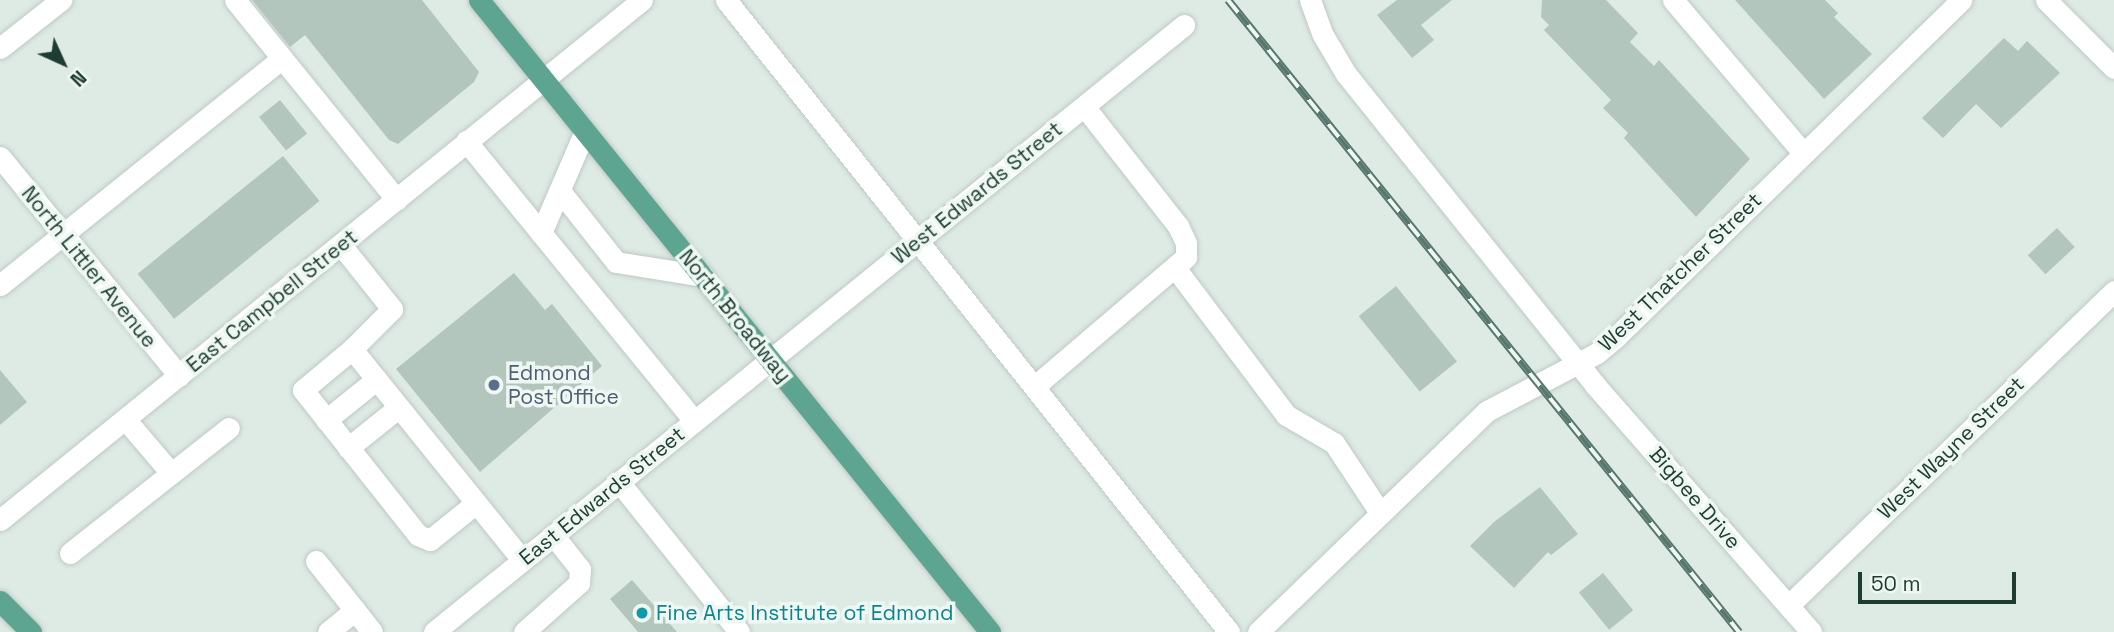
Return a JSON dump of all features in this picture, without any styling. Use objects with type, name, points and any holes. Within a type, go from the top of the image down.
[{"type":"main road","name":"North Broadway","points":[[478,0],[990,632]]},
{"type":"main road","points":[[0,601],[31,632]]},
{"type":"street","points":[[0,48],[60,0]]},
{"type":"street","points":[[234,0],[397,200]]},
{"type":"street","name":"East Campbell Street","points":[[0,520],[642,0]]},
{"type":"street","points":[[726,0],[1229,632]]},
{"type":"street","name":"Bigbee Drive","points":[[1310,0],[1323,35],[1346,74],[1595,384],[1811,632]]},
{"type":"street","points":[[1673,0],[1804,153]]},
{"type":"street","name":"West Thatcher Street","points":[[1258,632],[1380,511],[1487,411],[1580,362],[1617,336],[1961,0]]},
{"type":"street","points":[[2046,0],[2114,68]]},
{"type":"street","name":"West Edwards Street","points":[[769,359],[919,241],[1184,25]]},
{"type":"street","points":[[0,285],[282,58]]},
{"type":"street","points":[[1035,386],[1176,269],[1185,257],[1186,243],[1178,226],[1084,106]]},
{"type":"street","points":[[541,233],[585,131]]},
{"type":"street","points":[[466,141],[694,421]]},
{"type":"street","name":"North Littler Avenue","points":[[0,157],[179,376]]},
{"type":"street","points":[[560,191],[616,261],[703,276]]},
{"type":"street","points":[[341,244],[392,309],[352,349],[304,387],[326,420],[422,539],[430,540],[476,503]]},
{"type":"street","points":[[1176,269],[1286,415],[1334,443],[1380,511]]},
{"type":"street","name":"West Wayne Street","points":[[1789,605],[2114,291]]},
{"type":"street","points":[[352,349],[522,560]]},
{"type":"street","name":"East Edwards Street","points":[[435,632],[769,359]]},
{"type":"street","points":[[326,420],[377,379]]},
{"type":"street","points":[[348,448],[399,407]]},
{"type":"street","points":[[125,419],[171,473]]},
{"type":"street","points":[[70,553],[229,428]]},
{"type":"street","points":[[619,482],[730,629]]},
{"type":"street","points":[[524,632],[579,583],[580,569],[553,535]]},
{"type":"street","points":[[316,561],[372,632]]},
{"type":"street","points":[[328,632],[355,610]]},
{"type":"building","points":[[252,0],[422,0],[479,72],[474,82],[398,144],[389,140],[305,35],[290,47]]},
{"type":"building","points":[[1397,0],[1452,0],[1421,25],[1434,40],[1412,58],[1377,15]]},
{"type":"building","points":[[1542,0],[1606,0],[1638,33],[1630,42],[1654,66],[1659,60],[1750,159],[1696,217],[1624,138],[1628,133],[1603,108],[1611,100],[1544,30],[1549,25],[1541,17]]},
{"type":"building","points":[[1735,0],[1825,0],[1838,13],[1834,17],[1872,54],[1824,99]]},
{"type":"building","points":[[2004,38],[2018,51],[2027,41],[2060,73],[2001,128],[1976,104],[1943,138],[1922,118]]},
{"type":"building","points":[[280,100],[307,133],[286,150],[259,117]]},
{"type":"building","points":[[283,156],[320,201],[174,319],[138,274]]},
{"type":"building","points":[[2057,228],[2075,247],[2045,274],[2028,255]]},
{"type":"building","name":"Edmond Post Office","points":[[514,273],[545,310],[552,304],[602,366],[480,472],[396,369]]},
{"type":"building","points":[[1396,286],[1457,361],[1420,392],[1359,316]]},
{"type":"building","points":[[0,370],[27,402],[0,425]]},
{"type":"building","points":[[1540,487],[1578,534],[1551,555],[1548,552],[1514,588],[1470,546],[1494,522]]},
{"type":"building","points":[[1603,573],[1633,610],[1609,630],[1579,593]]},
{"type":"building","name":"Fine Arts Institute of Edmond","points":[[632,580],[677,632],[638,632],[610,599]]},
{"type":"railway","points":[[1228,0],[1739,632]]},
{"type":"place","name":"Edmond Post Office","points":[[494,385]]},
{"type":"place","name":"Fine Arts Institute of Edmond","points":[[642,613]]}]
